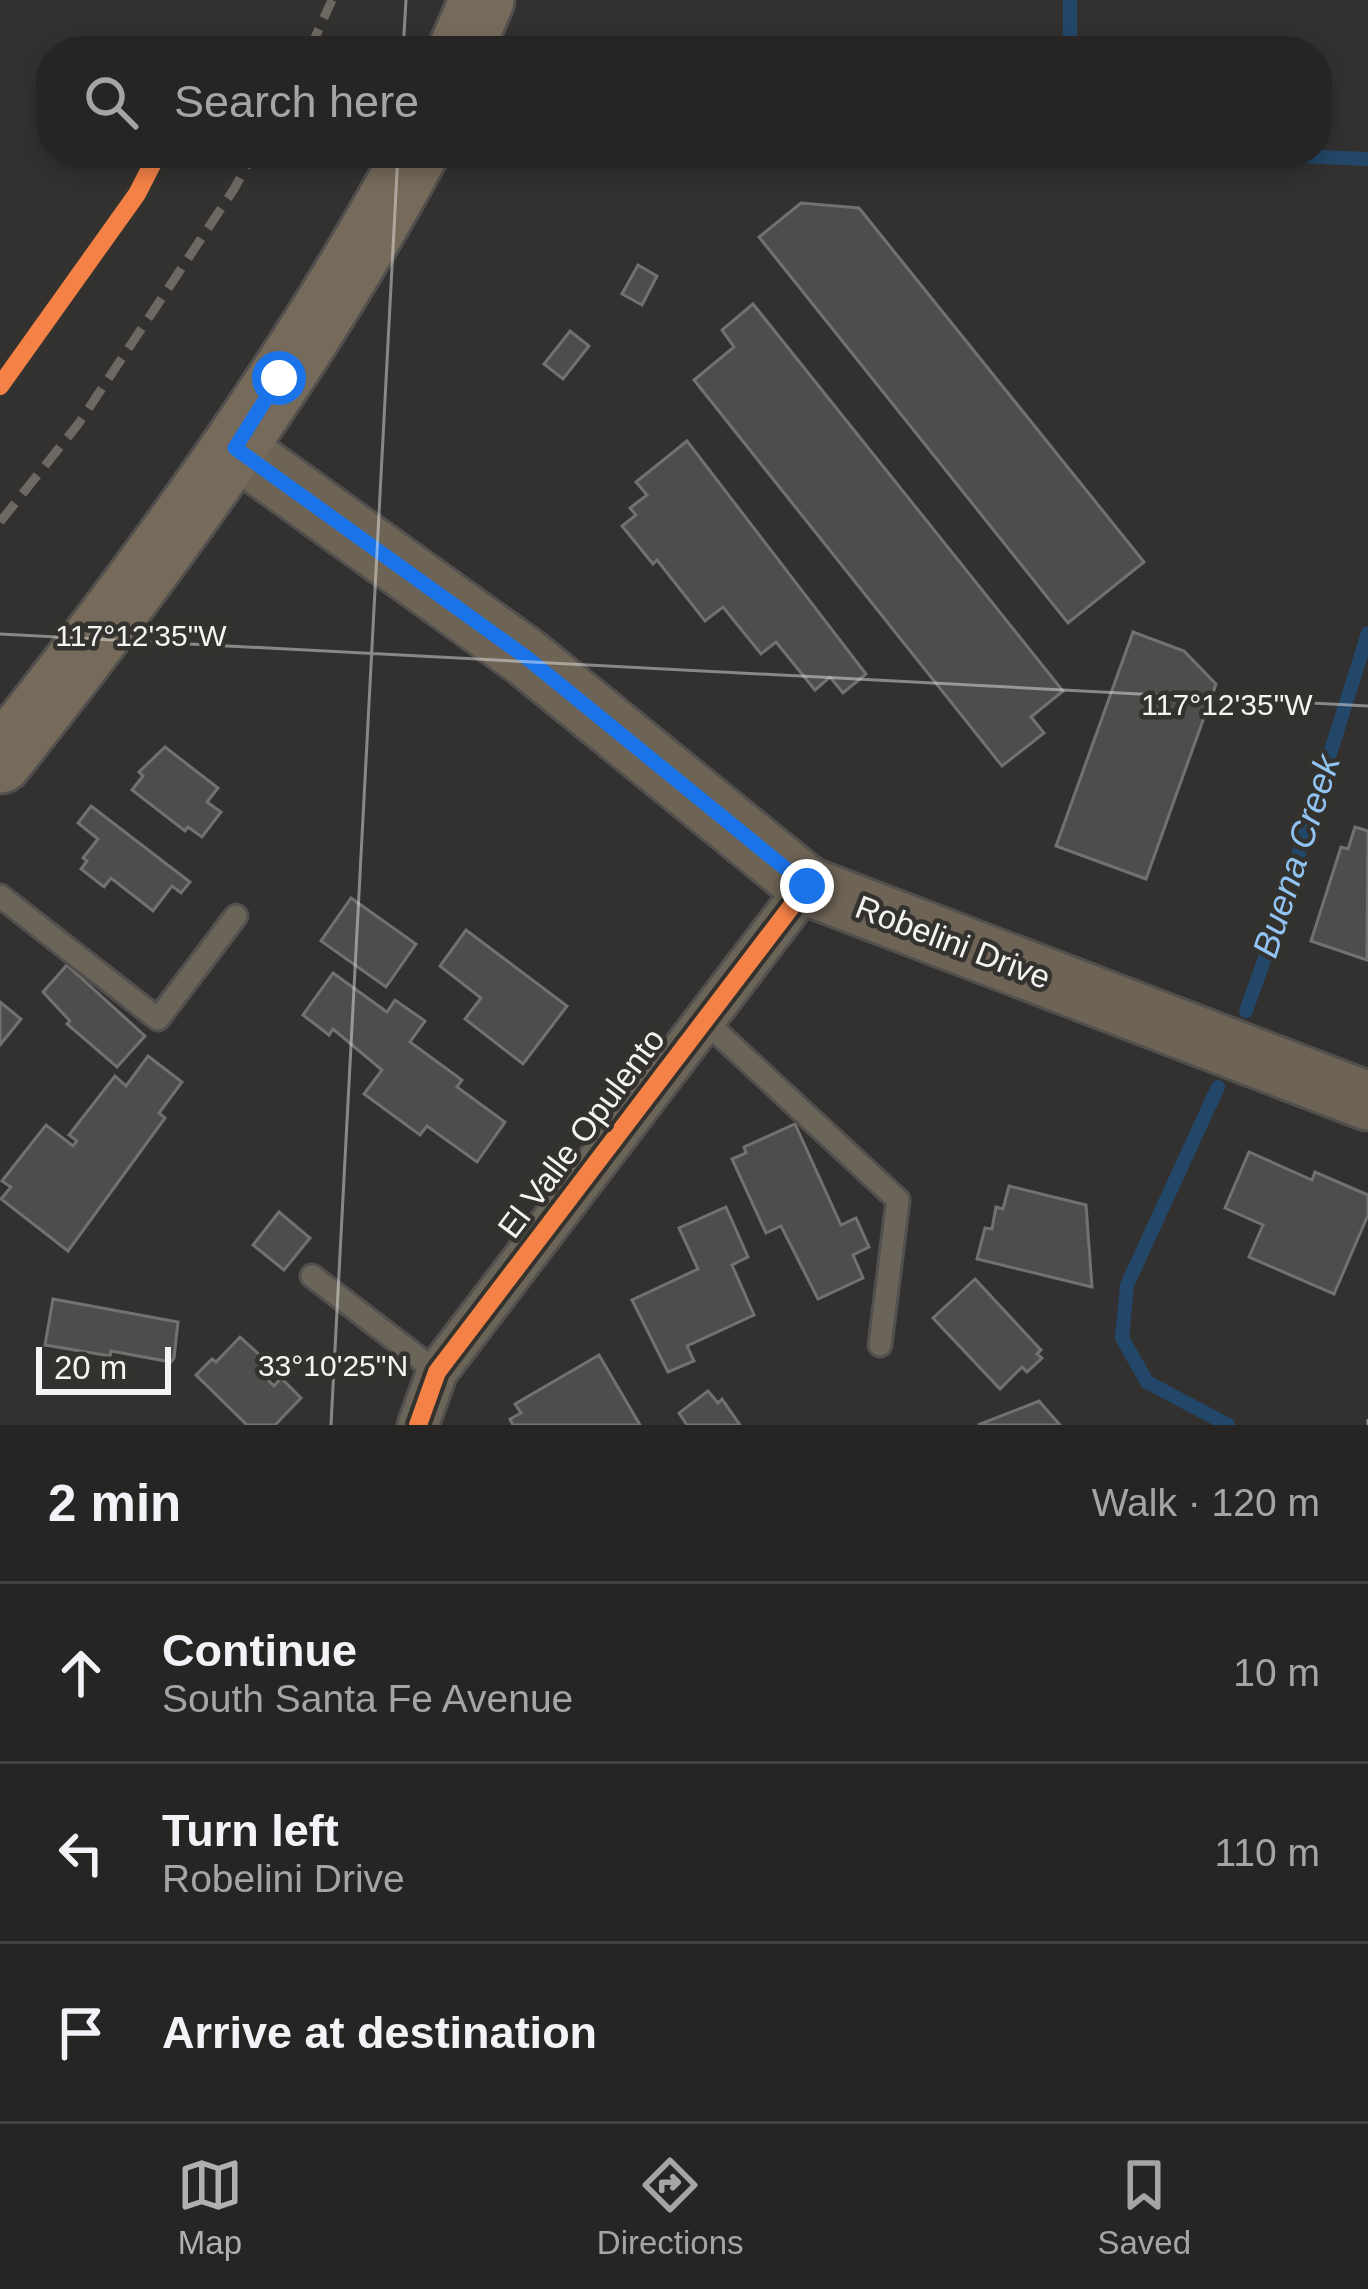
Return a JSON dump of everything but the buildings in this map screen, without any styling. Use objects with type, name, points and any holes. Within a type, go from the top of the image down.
[{"type":"main road","points":[[466,36],[482,0]]},
{"type":"main road","points":[[0,761],[235,448],[408,168]]},
{"type":"main road","name":"Robelini Drive","points":[[235,448],[527,658],[807,886],[1368,1101]]},
{"type":"street","name":"El Valle Opulento","points":[[418,1425],[437,1372],[807,886]]},
{"type":"lane","points":[[0,896],[158,1019],[236,916]]},
{"type":"lane","points":[[704,1020],[898,1200],[880,1345]]},
{"type":"lane","points":[[312,1276],[437,1372]]},
{"type":"waterway","name":"Buena Creek","points":[[1070,0],[1070,36]]},
{"type":"waterway","name":"Buena Creek","points":[[1332,157],[1368,159]]},
{"type":"waterway","name":"Buena Creek","points":[[1246,1011],[1368,633]]},
{"type":"waterway","name":"Buena Creek","points":[[1218,1087],[1127,1285],[1122,1338],[1147,1382],[1228,1425]]},
{"type":"railway","points":[[316,36],[332,0]]},
{"type":"railway","points":[[0,522],[79,423],[246,168]]},
{"type":"cycle path","points":[[0,386],[137,194],[150,168]]},
{"type":"cycle path","points":[[418,1425],[437,1372],[807,886]]},
{"type":"route","points":[[279,378],[235,448],[527,658],[807,886]]}]
